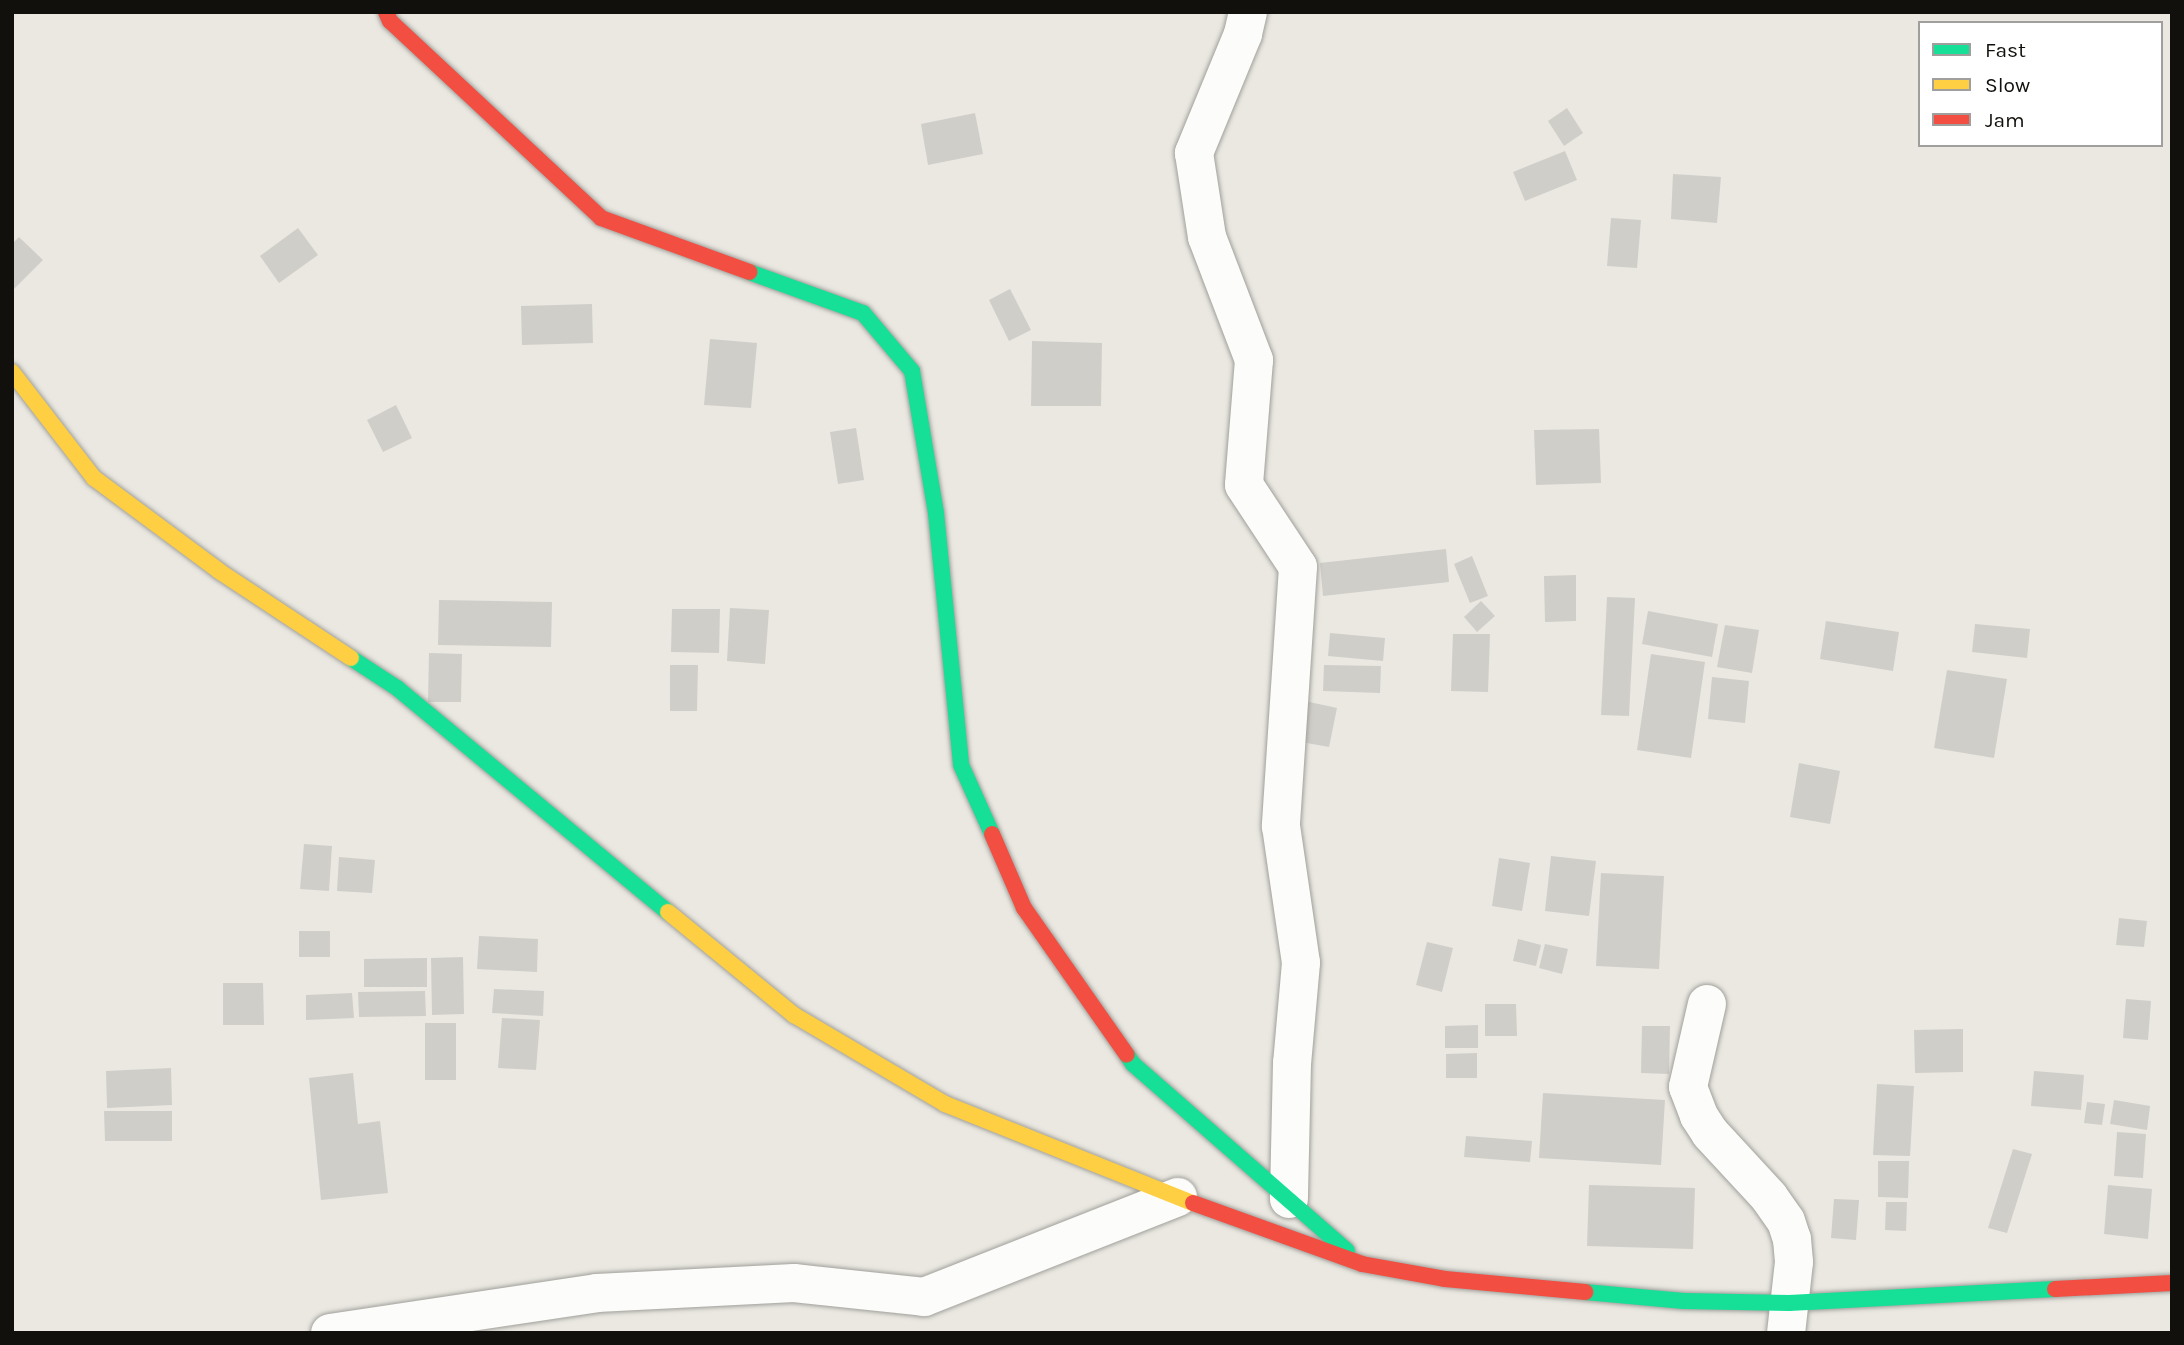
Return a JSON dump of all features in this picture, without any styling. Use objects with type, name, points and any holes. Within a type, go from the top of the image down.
[{"type":"street","points":[[386,12],[390,21],[601,218],[863,313],[912,371],[936,513],[961,765],[1024,908],[1133,1064],[1362,1264]]},
{"type":"street","points":[[1248,12],[1194,153],[1208,237],[1254,360],[1244,485],[1298,567],[1281,825],[1301,963],[1292,1063],[1289,1199]]},
{"type":"street","points":[[12,372],[94,478],[219,571],[397,688],[794,1015],[945,1104],[1178,1197],[1362,1264],[1445,1279],[1684,1301],[1787,1318],[2172,1283]]},
{"type":"street","points":[[1707,1004],[1688,1087],[1699,1116],[1710,1133],[1769,1197],[1786,1222],[1792,1239],[1794,1262],[1787,1318]]},
{"type":"street","points":[[330,1333],[597,1293],[794,1283],[924,1297],[1178,1197]]},
{"type":"building","points":[[1567,108],[1583,133],[1564,146],[1548,121]]},
{"type":"building","points":[[975,113],[983,154],[928,165],[921,124]]},
{"type":"building","points":[[1565,151],[1577,180],[1525,201],[1513,172]]},
{"type":"building","points":[[1673,174],[1721,177],[1717,223],[1671,219]]},
{"type":"building","points":[[1611,218],[1641,220],[1637,268],[1607,266]]},
{"type":"building","points":[[298,228],[318,255],[279,283],[260,256]]},
{"type":"building","points":[[19,237],[43,260],[12,291],[12,244]]},
{"type":"building","points":[[1010,289],[1031,330],[1009,341],[989,300]]},
{"type":"building","points":[[592,304],[593,343],[522,345],[521,306]]},
{"type":"building","points":[[710,339],[757,343],[751,408],[704,405]]},
{"type":"building","points":[[1032,341],[1102,343],[1101,406],[1031,406]]},
{"type":"building","points":[[396,405],[412,438],[383,452],[367,420]]},
{"type":"building","points":[[856,428],[864,480],[838,484],[830,432]]},
{"type":"building","points":[[1599,429],[1601,483],[1536,485],[1534,430]]},
{"type":"building","points":[[1446,549],[1449,582],[1323,596],[1320,563]]},
{"type":"building","points":[[1472,556],[1488,596],[1470,603],[1454,564]]},
{"type":"building","points":[[1576,575],[1576,621],[1545,622],[1544,576]]},
{"type":"building","points":[[1607,597],[1635,598],[1629,716],[1601,715]]},
{"type":"building","points":[[439,600],[552,602],[551,647],[438,645]]},
{"type":"building","points":[[1481,601],[1495,616],[1477,632],[1464,617]]},
{"type":"building","points":[[730,608],[769,610],[765,664],[727,661]]},
{"type":"building","points":[[672,609],[720,609],[719,653],[671,652]]},
{"type":"building","points":[[1648,611],[1718,624],[1712,657],[1642,644]]},
{"type":"building","points":[[1826,621],[1899,632],[1893,671],[1820,659]]},
{"type":"building","points":[[1975,624],[2030,629],[2027,658],[1972,652]]},
{"type":"building","points":[[1725,625],[1759,630],[1752,673],[1717,667]]},
{"type":"building","points":[[1330,633],[1385,638],[1383,661],[1328,656]]},
{"type":"building","points":[[1453,634],[1490,634],[1488,692],[1451,691]]},
{"type":"building","points":[[429,653],[462,654],[461,702],[428,702]]},
{"type":"building","points":[[1651,654],[1705,662],[1691,758],[1637,750]]},
{"type":"building","points":[[670,665],[698,665],[697,711],[670,711]]},
{"type":"building","points":[[1324,665],[1381,666],[1380,693],[1323,691]]},
{"type":"building","points":[[1947,670],[2007,679],[1994,758],[1934,748]]},
{"type":"building","points":[[1712,677],[1749,681],[1745,723],[1708,719]]},
{"type":"building","points":[[1305,701],[1337,708],[1329,747],[1296,741]]},
{"type":"building","points":[[1799,763],[1840,771],[1830,824],[1790,817]]},
{"type":"building","points":[[304,844],[332,846],[329,891],[300,889]]},
{"type":"building","points":[[1551,856],[1596,861],[1589,916],[1545,911]]},
{"type":"building","points":[[339,857],[375,860],[372,893],[337,891]]},
{"type":"building","points":[[1499,858],[1530,863],[1522,911],[1492,906]]},
{"type":"building","points":[[1601,873],[1664,876],[1659,969],[1596,966]]},
{"type":"building","points":[[2119,918],[2147,921],[2144,947],[2116,945]]},
{"type":"building","points":[[299,931],[330,931],[330,957],[299,957]]},
{"type":"building","points":[[479,936],[538,939],[537,972],[477,969]]},
{"type":"building","points":[[1518,939],[1541,945],[1536,966],[1513,961]]},
{"type":"building","points":[[1427,942],[1453,948],[1442,992],[1416,985]]},
{"type":"building","points":[[1545,944],[1568,949],[1562,974],[1539,968]]},
{"type":"building","points":[[463,957],[464,1014],[432,1015],[431,958]]},
{"type":"building","points":[[427,958],[427,987],[364,987],[364,959]]},
{"type":"building","points":[[223,983],[263,983],[264,1025],[223,1025]]},
{"type":"building","points":[[494,989],[544,991],[543,1016],[492,1013]]},
{"type":"building","points":[[425,991],[426,1016],[359,1017],[358,992]]},
{"type":"building","points":[[352,993],[354,1018],[306,1020],[306,995]]},
{"type":"building","points":[[2126,999],[2151,1001],[2148,1040],[2123,1038]]},
{"type":"building","points":[[1485,1004],[1516,1004],[1517,1036],[1485,1036]]},
{"type":"building","points":[[502,1018],[540,1020],[536,1070],[498,1068]]},
{"type":"building","points":[[425,1023],[456,1023],[456,1080],[425,1080]]},
{"type":"building","points":[[1478,1025],[1478,1048],[1445,1048],[1445,1026]]},
{"type":"building","points":[[1642,1026],[1670,1026],[1669,1074],[1641,1073]]},
{"type":"building","points":[[1963,1029],[1963,1072],[1915,1073],[1914,1030]]},
{"type":"building","points":[[1477,1053],[1477,1078],[1446,1078],[1446,1054]]},
{"type":"building","points":[[171,1068],[172,1105],[107,1108],[106,1071]]},
{"type":"building","points":[[2034,1071],[2084,1075],[2081,1110],[2031,1106]]},
{"type":"building","points":[[353,1073],[358,1124],[380,1121],[388,1193],[321,1200],[309,1078]]},
{"type":"building","points":[[1877,1084],[1914,1086],[1910,1156],[1873,1155]]},
{"type":"building","points":[[1543,1093],[1665,1100],[1661,1165],[1539,1158]]},
{"type":"building","points":[[2114,1100],[2150,1106],[2147,1130],[2110,1124]]},
{"type":"building","points":[[2087,1102],[2105,1104],[2102,1125],[2084,1123]]},
{"type":"building","points":[[104,1111],[172,1111],[172,1141],[105,1141]]},
{"type":"building","points":[[2117,1132],[2146,1134],[2143,1178],[2114,1176]]},
{"type":"building","points":[[1466,1136],[1532,1141],[1530,1162],[1464,1157]]},
{"type":"building","points":[[2013,1149],[2032,1154],[2007,1233],[1988,1228]]},
{"type":"building","points":[[1878,1161],[1909,1161],[1908,1198],[1878,1197]]},
{"type":"building","points":[[1589,1185],[1695,1188],[1693,1249],[1587,1246]]},
{"type":"building","points":[[2108,1185],[2152,1189],[2148,1239],[2104,1234]]},
{"type":"building","points":[[1834,1199],[1859,1200],[1856,1240],[1831,1238]]},
{"type":"building","points":[[1886,1202],[1907,1202],[1906,1231],[1885,1230]]},
{"type":"traffic: fast","points":[[749,272],[863,313],[912,371],[936,513],[961,765],[992,834]]},
{"type":"traffic: fast","points":[[351,658],[397,688],[668,912]]},
{"type":"traffic: fast","points":[[1127,1055],[1133,1064],[1347,1251]]},
{"type":"traffic: fast","points":[[1585,1292],[1684,1301],[1789,1303],[2055,1289]]},
{"type":"traffic: slow","points":[[12,372],[94,478],[219,571],[351,658]]},
{"type":"traffic: slow","points":[[668,912],[794,1015],[945,1104],[1193,1203]]},
{"type":"traffic: jam","points":[[386,12],[390,21],[601,218],[749,272]]},
{"type":"traffic: jam","points":[[992,834],[1024,908],[1127,1055]]},
{"type":"traffic: jam","points":[[1193,1203],[1362,1264],[1445,1279],[1585,1292]]},
{"type":"traffic: jam","points":[[2055,1289],[2172,1283]]}]
